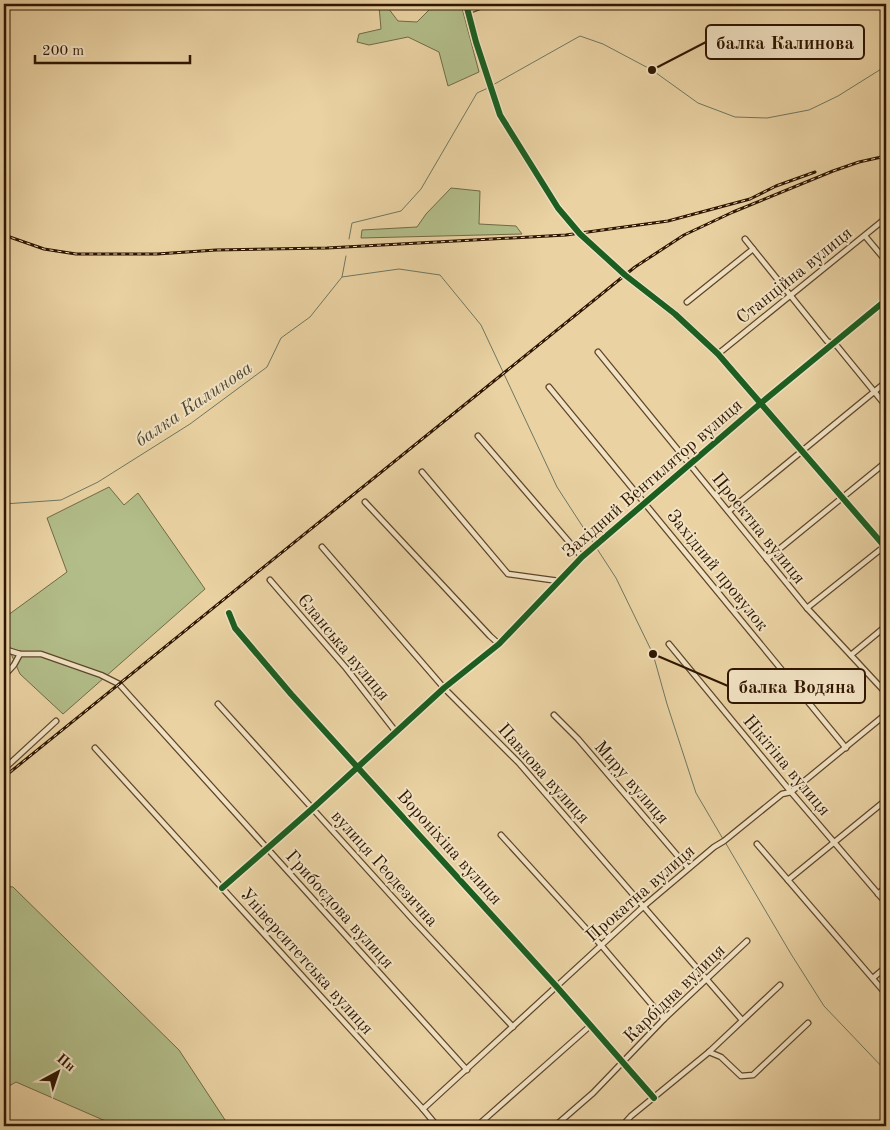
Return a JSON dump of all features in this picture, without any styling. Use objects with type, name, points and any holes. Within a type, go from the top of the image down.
[{"type":"street","points":[[466,4],[500,115],[558,208],[580,234],[624,275],[675,314],[718,354],[886,546],[808,608]]},
{"type":"street","points":[[468,11],[487,4]]},
{"type":"street","name":"Станційна вулиця","points":[[718,354],[886,218]]},
{"type":"street","points":[[865,236],[886,261]]},
{"type":"street","points":[[745,239],[827,340],[837,346],[886,406]]},
{"type":"street","points":[[687,302],[753,249]]},
{"type":"street","name":"Західний Вентилятор вулиця","points":[[222,888],[444,688],[499,644],[582,558],[761,403],[886,300]]},
{"type":"street","name":"Проектна вулиця","points":[[598,352],[808,608],[886,693]]},
{"type":"street","points":[[729,511],[886,382]]},
{"type":"street","name":"Західний провулок","points":[[548,387],[646,503],[846,748]]},
{"type":"street","points":[[478,436],[582,558]]},
{"type":"street","points":[[767,559],[886,462]]},
{"type":"street","points":[[422,472],[508,574],[559,580]]},
{"type":"street","points":[[365,502],[499,644]]},
{"type":"street","name":"Павлова вулиця","points":[[322,547],[444,688],[519,763],[742,1020]]},
{"type":"street","name":"Єланська вулиця","points":[[270,580],[346,668],[396,732]]},
{"type":"street","name":"Вороніхіна вулиця","points":[[229,613],[235,628],[357,768],[557,986],[654,1098]]},
{"type":"street","points":[[851,655],[886,626]]},
{"type":"street","name":"Нікітіна вулиця","points":[[669,644],[791,792],[886,903]]},
{"type":"street","name":"Грибоєдова вулиця","points":[[4,649],[20,654],[41,654],[119,684],[467,1070]]},
{"type":"street","points":[[4,676],[14,665],[20,654]]},
{"type":"street","name":"вулиця Геодезична","points":[[218,704],[415,922],[513,1027]]},
{"type":"street","name":"Прокатна вулиця","points":[[423,1109],[601,945],[688,868],[782,794],[791,792],[886,714]]},
{"type":"street","name":"Миру вулиця","points":[[554,715],[578,739],[688,868]]},
{"type":"street","points":[[4,769],[56,721]]},
{"type":"street","name":"Університетська вулиця","points":[[95,748],[437,1126]]},
{"type":"street","points":[[788,880],[886,800]]},
{"type":"street","points":[[501,835],[601,945],[664,1019]]},
{"type":"street","points":[[757,844],[886,994]]},
{"type":"street","points":[[878,894],[886,887]]},
{"type":"street","name":"Карбідна вулиця","points":[[555,1126],[623,1063],[664,1019],[747,941]]},
{"type":"street","points":[[873,978],[886,967]]},
{"type":"street","points":[[622,1126],[709,1052],[780,985]]},
{"type":"street","points":[[709,1052],[721,1057],[741,1076],[753,1075],[808,1023]]},
{"type":"street","points":[[477,1126],[590,1026]]},
{"type":"green space","points":[[385,4],[398,21],[417,22],[431,8],[429,4],[461,4],[479,72],[448,86],[439,52],[408,37],[369,45],[357,42],[359,34],[381,29],[379,6]]},
{"type":"green space","points":[[451,188],[480,191],[479,224],[516,226],[522,234],[361,238],[362,230],[417,227],[426,214]]},
{"type":"green space","points":[[109,487],[124,505],[138,493],[205,589],[63,714],[20,674],[4,638],[4,618],[67,572],[47,518]]},
{"type":"green space","points":[[4,886],[13,887],[179,1050],[229,1126],[117,1126],[16,1082],[4,1089]]},
{"type":"waterway","name":"балка Калинова","points":[[491,86],[580,36],[603,44],[652,70],[698,103],[735,117],[767,118],[809,110],[838,96],[886,66]]},
{"type":"waterway","name":"балка Калинова","points":[[349,239],[352,223],[401,211],[421,189],[477,93],[488,88]]},
{"type":"waterway","name":"балка Калинова","points":[[4,504],[61,500],[98,482],[190,424],[267,367],[281,338],[310,317],[342,277],[346,256]]},
{"type":"waterway","points":[[342,277],[399,269],[440,275],[481,325],[557,487],[616,578],[653,654],[696,793],[723,839]]},
{"type":"waterway","points":[[725,842],[824,1006],[886,1071]]},
{"type":"railway","points":[[4,777],[635,267],[684,235],[733,212],[833,171],[859,162],[886,156]]},
{"type":"railway","points":[[4,235],[44,249],[76,254],[157,254],[216,250],[327,248],[566,235],[668,221],[750,199],[776,186],[815,172]]},
{"type":"cycle path","points":[[466,4],[476,42],[500,115],[558,208],[580,234],[625,275],[675,314],[718,354],[886,548]]},
{"type":"cycle path","points":[[222,888],[312,809],[444,688],[499,644],[582,557],[761,403],[886,300]]},
{"type":"cycle path","points":[[229,613],[235,628],[291,694],[557,987],[654,1098]]},
{"type":"place","name":"балка Калинова","points":[[652,70]]},
{"type":"place","name":"балка Водяна","points":[[653,654]]}]
